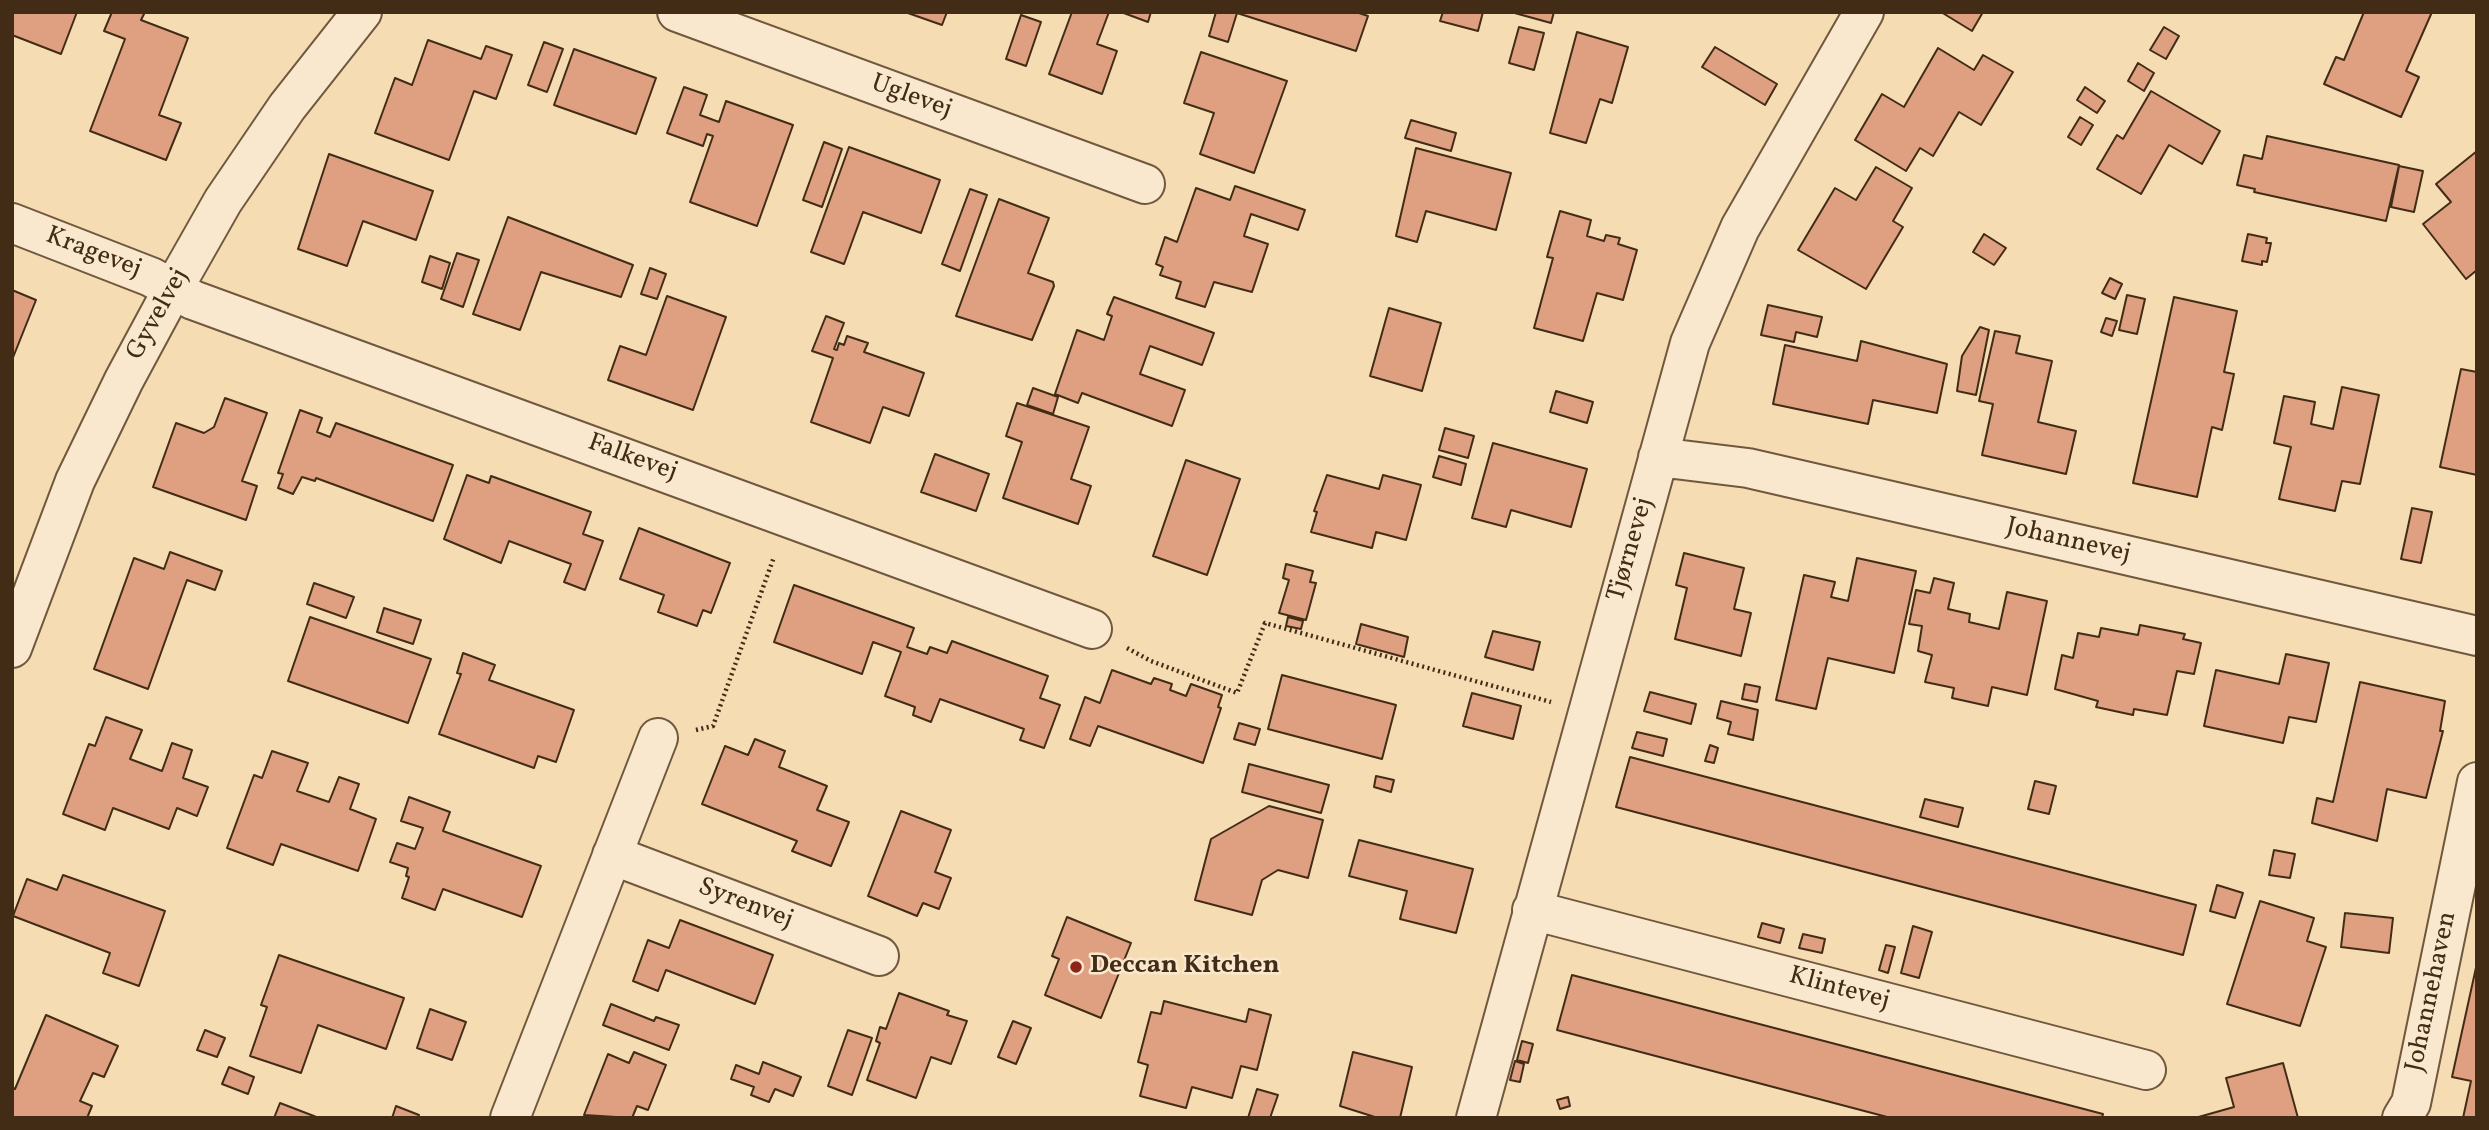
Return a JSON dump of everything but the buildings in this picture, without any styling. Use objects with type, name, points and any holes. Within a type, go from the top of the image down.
[{"type":"street","name":"Gyvelvej","points":[[12,648],[75,481],[124,380],[173,289],[223,201],[287,107],[362,12]]},
{"type":"street","name":"Uglevej","points":[[677,12],[1145,184]]},
{"type":"street","name":"Tjørnevej","points":[[1476,1118],[1689,343],[1740,228],[1864,12]]},
{"type":"street","name":"Kragevej","points":[[12,223],[151,277],[173,289]]},
{"type":"street","name":"Falkevej","points":[[173,289],[193,300],[1092,629]]},
{"type":"street","name":"Johannevej","points":[[1658,457],[1761,471],[2477,636]]},
{"type":"street","points":[[510,1118],[658,738]]},
{"type":"street","name":"Johannehaven","points":[[2402,1118],[2411,1103],[2477,782]]},
{"type":"street","name":"Syrenvej","points":[[612,855],[879,956]]},
{"type":"street","name":"Klintevej","points":[[1532,909],[2146,1070]]},
{"type":"path","points":[[713,726],[776,551]]},
{"type":"path","points":[[1092,629],[1152,661],[1237,693],[1265,623],[1587,711]]},
{"type":"place","name":"Deccan Kitchen","points":[[1076,967]]}]
